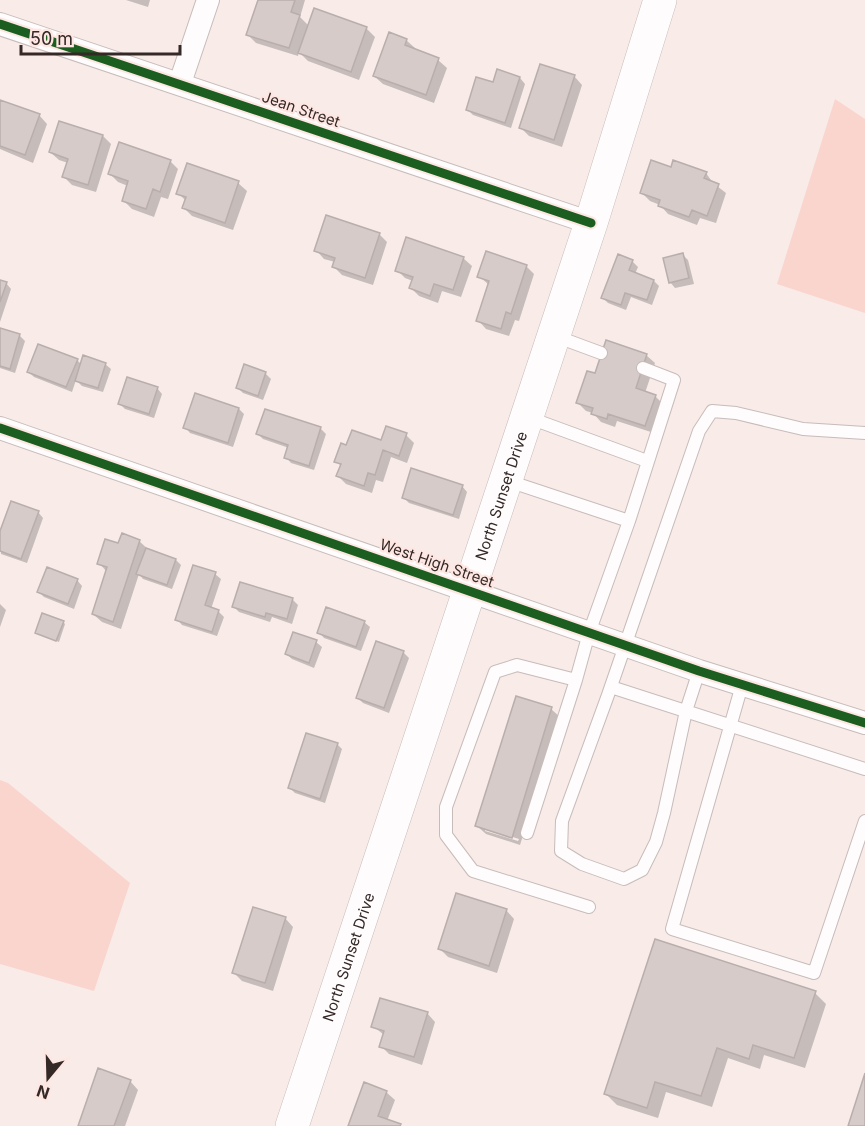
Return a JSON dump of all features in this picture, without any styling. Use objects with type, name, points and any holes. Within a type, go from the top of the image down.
[{"type":"main road","name":"North Sunset Drive","points":[[292,1126],[591,223],[660,0]]},
{"type":"street","points":[[180,83],[208,0]]},
{"type":"street","name":"Jean Street","points":[[0,24],[591,223]]},
{"type":"street","name":"West High Street","points":[[0,428],[699,671],[865,723]]},
{"type":"lane","points":[[554,336],[601,353]]},
{"type":"lane","points":[[527,832],[589,633],[629,521],[674,380],[642,368]]},
{"type":"lane","points":[[699,671],[686,711],[656,842],[642,870],[624,879],[582,864],[561,851],[562,821],[611,687],[699,431],[712,411],[736,412],[803,429],[865,433]]},
{"type":"lane","points":[[526,417],[647,461]]},
{"type":"lane","points":[[505,481],[629,521]]},
{"type":"lane","points":[[576,680],[517,665],[495,672],[446,807],[446,835],[473,871],[589,907]]},
{"type":"lane","points":[[742,685],[672,929],[814,973],[865,821]]},
{"type":"lane","points":[[611,687],[865,769]]},
{"type":"shaded area","points":[[835,99],[865,119],[865,313],[777,284]]},
{"type":"shaded area","points":[[0,780],[8,783],[130,883],[94,991],[0,964]]},
{"type":"building","points":[[258,0],[295,0],[291,12],[300,15],[289,48],[246,35]]},
{"type":"building","points":[[314,8],[367,27],[351,72],[298,53]]},
{"type":"building","points":[[389,32],[407,39],[405,45],[439,58],[426,95],[373,76]]},
{"type":"building","points":[[540,64],[575,75],[554,140],[519,128]]},
{"type":"building","points":[[497,69],[520,77],[505,123],[466,110],[476,77],[493,82]]},
{"type":"building","points":[[0,100],[40,114],[25,155],[0,146]]},
{"type":"building","points":[[59,121],[103,135],[88,185],[62,177],[68,159],[49,152]]},
{"type":"building","points":[[119,142],[171,160],[160,192],[153,189],[146,209],[122,201],[128,181],[108,174]]},
{"type":"building","points":[[651,160],[671,167],[673,160],[707,172],[704,178],[719,184],[707,216],[692,210],[689,217],[658,206],[660,200],[640,193]]},
{"type":"building","points":[[187,163],[239,181],[225,223],[182,208],[186,197],[176,194]]},
{"type":"building","points":[[326,215],[380,233],[365,278],[332,267],[335,258],[314,251]]},
{"type":"building","points":[[406,237],[464,257],[453,290],[434,284],[430,296],[409,288],[413,277],[395,271]]},
{"type":"building","points":[[486,251],[527,265],[511,314],[506,312],[501,329],[476,321],[489,281],[477,277]]},
{"type":"building","points":[[683,253],[689,278],[669,283],[663,258]]},
{"type":"building","points":[[618,254],[633,260],[629,270],[654,280],[647,300],[625,293],[621,305],[601,298]]},
{"type":"building","points":[[0,280],[7,282],[0,302]]},
{"type":"building","points":[[0,328],[20,334],[10,369],[0,366]]},
{"type":"building","points":[[606,340],[647,354],[636,388],[656,395],[645,426],[608,414],[607,419],[591,414],[593,408],[576,403],[587,371],[595,373]]},
{"type":"building","points":[[38,344],[78,359],[66,387],[27,372]]},
{"type":"building","points":[[83,355],[106,363],[98,388],[75,381]]},
{"type":"building","points":[[244,364],[266,372],[258,396],[236,388]]},
{"type":"building","points":[[127,377],[158,387],[149,414],[118,404]]},
{"type":"building","points":[[195,393],[239,408],[228,443],[183,428]]},
{"type":"building","points":[[265,409],[321,427],[309,466],[284,458],[288,445],[256,434]]},
{"type":"building","points":[[386,426],[407,433],[399,456],[383,450],[375,475],[368,473],[364,486],[336,476],[341,464],[334,462],[341,443],[346,445],[352,430],[381,440]]},
{"type":"building","points":[[411,468],[463,485],[453,515],[402,498]]},
{"type":"building","points":[[11,501],[39,511],[21,559],[0,551],[0,531]]},
{"type":"building","points":[[122,533],[140,540],[113,622],[92,614],[107,567],[97,564],[105,539],[118,543]]},
{"type":"building","points":[[146,548],[176,559],[167,585],[136,574]]},
{"type":"building","points":[[193,565],[216,572],[205,605],[219,610],[212,632],[175,620]]},
{"type":"building","points":[[47,567],[78,579],[68,604],[37,592]]},
{"type":"building","points":[[240,582],[293,598],[287,619],[266,613],[265,617],[232,607]]},
{"type":"building","points":[[326,607],[365,621],[356,647],[317,633]]},
{"type":"building","points":[[42,613],[64,621],[56,641],[35,633]]},
{"type":"building","points":[[293,632],[317,640],[309,663],[285,654]]},
{"type":"building","points":[[376,641],[404,651],[384,708],[356,698]]},
{"type":"building","points":[[516,696],[552,707],[512,838],[475,826]]},
{"type":"building","points":[[306,733],[338,743],[320,799],[288,788]]},
{"type":"building","points":[[456,893],[507,909],[489,966],[438,949]]},
{"type":"building","points":[[253,907],[286,917],[265,983],[232,973]]},
{"type":"building","points":[[655,939],[816,991],[794,1058],[753,1045],[749,1059],[717,1048],[701,1096],[655,1082],[647,1108],[604,1094]]},
{"type":"building","points":[[380,998],[428,1012],[414,1057],[379,1047],[384,1031],[371,1027]]},
{"type":"building","points":[[98,1068],[131,1080],[114,1126],[78,1126]]},
{"type":"building","points":[[865,1073],[865,1126],[848,1126]]},
{"type":"building","points":[[364,1082],[387,1091],[378,1116],[401,1124],[400,1126],[348,1126]]},
{"type":"cycle path","points":[[0,24],[591,223]]},
{"type":"cycle path","points":[[0,428],[699,671],[865,723]]}]
